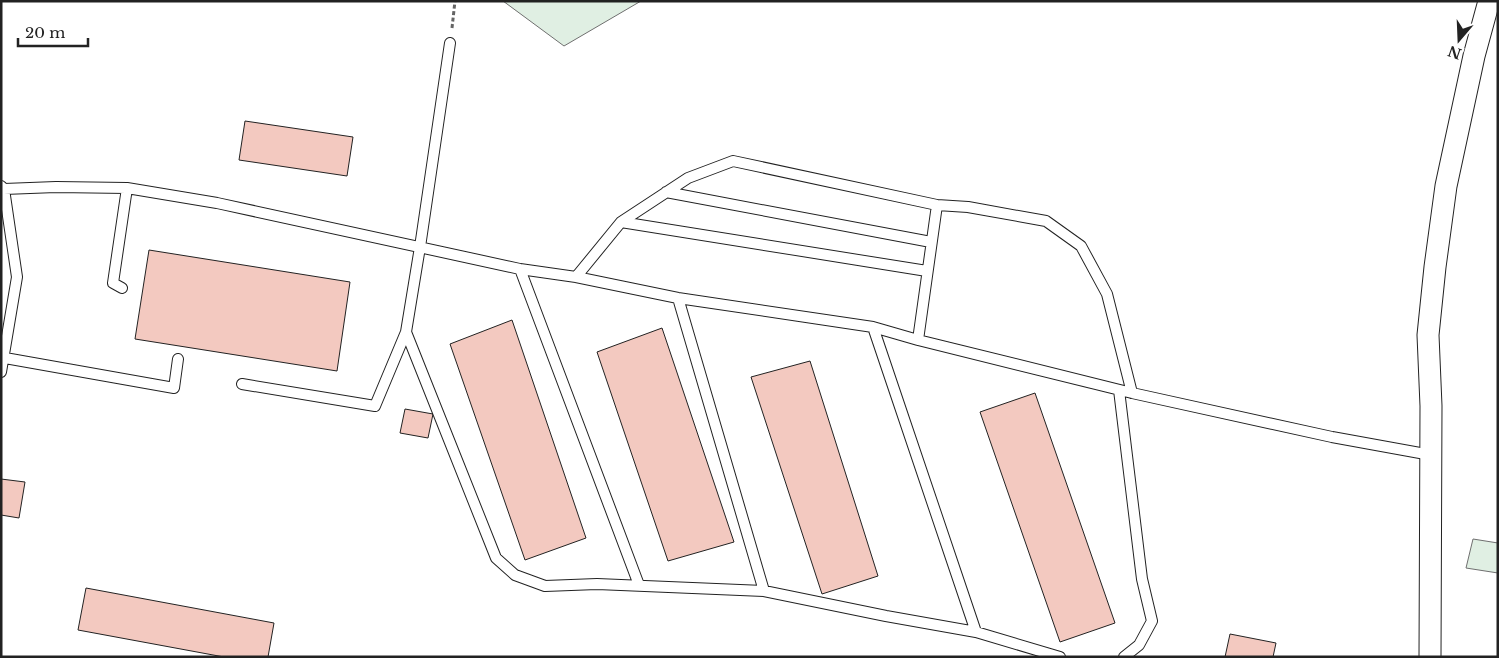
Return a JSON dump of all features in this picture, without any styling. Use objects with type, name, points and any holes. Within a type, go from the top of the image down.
[{"type":"street","points":[[1430,657],[1431,380],[1428,335],[1446,186],[1474,56],[1489,1]]},
{"type":"lane","points":[[242,384],[375,406],[406,332],[450,42]]},
{"type":"lane","points":[[576,277],[621,222],[688,178],[733,161],[937,205],[968,207],[1046,221],[1082,246],[1107,294],[1132,393]]},
{"type":"lane","points":[[1,372],[17,277],[3,188],[127,188],[217,203],[520,269],[576,277],[678,298],[873,326],[918,340],[1119,390],[1332,437],[1430,455]]},
{"type":"lane","points":[[122,288],[113,284],[127,188]]},
{"type":"lane","points":[[666,192],[931,242]]},
{"type":"lane","points":[[918,340],[937,205]]},
{"type":"lane","points":[[621,222],[927,271]]},
{"type":"lane","points":[[520,269],[638,585]]},
{"type":"lane","points":[[678,298],[764,591]]},
{"type":"lane","points":[[873,326],[976,632]]},
{"type":"lane","points":[[406,332],[496,558],[515,575],[545,586],[597,584],[764,591],[976,632],[1060,657]]},
{"type":"lane","points":[[4,358],[174,388],[178,359]]},
{"type":"lane","points":[[1119,390],[1142,579],[1152,621],[1139,645],[1124,657]]},
{"type":"path","points":[[450,42],[455,1]]},
{"type":"green space","points":[[503,1],[641,1],[564,46]]},
{"type":"green space","points":[[1473,539],[1498,543],[1498,573],[1466,568]]},
{"type":"building","points":[[245,121],[353,137],[347,176],[239,160]]},
{"type":"building","points":[[149,250],[350,282],[337,371],[135,339]]},
{"type":"building","points":[[512,320],[586,538],[525,560],[450,344]]},
{"type":"building","points":[[662,328],[734,542],[668,561],[597,352]]},
{"type":"building","points":[[810,361],[878,576],[822,594],[751,377]]},
{"type":"building","points":[[1035,393],[1115,623],[1060,642],[980,412]]},
{"type":"building","points":[[405,409],[433,414],[428,438],[400,433]]},
{"type":"building","points":[[1,479],[25,482],[19,518],[1,515]]},
{"type":"building","points":[[86,588],[274,623],[268,657],[224,657],[78,630]]},
{"type":"building","points":[[1230,634],[1276,643],[1273,657],[1225,657]]}]
